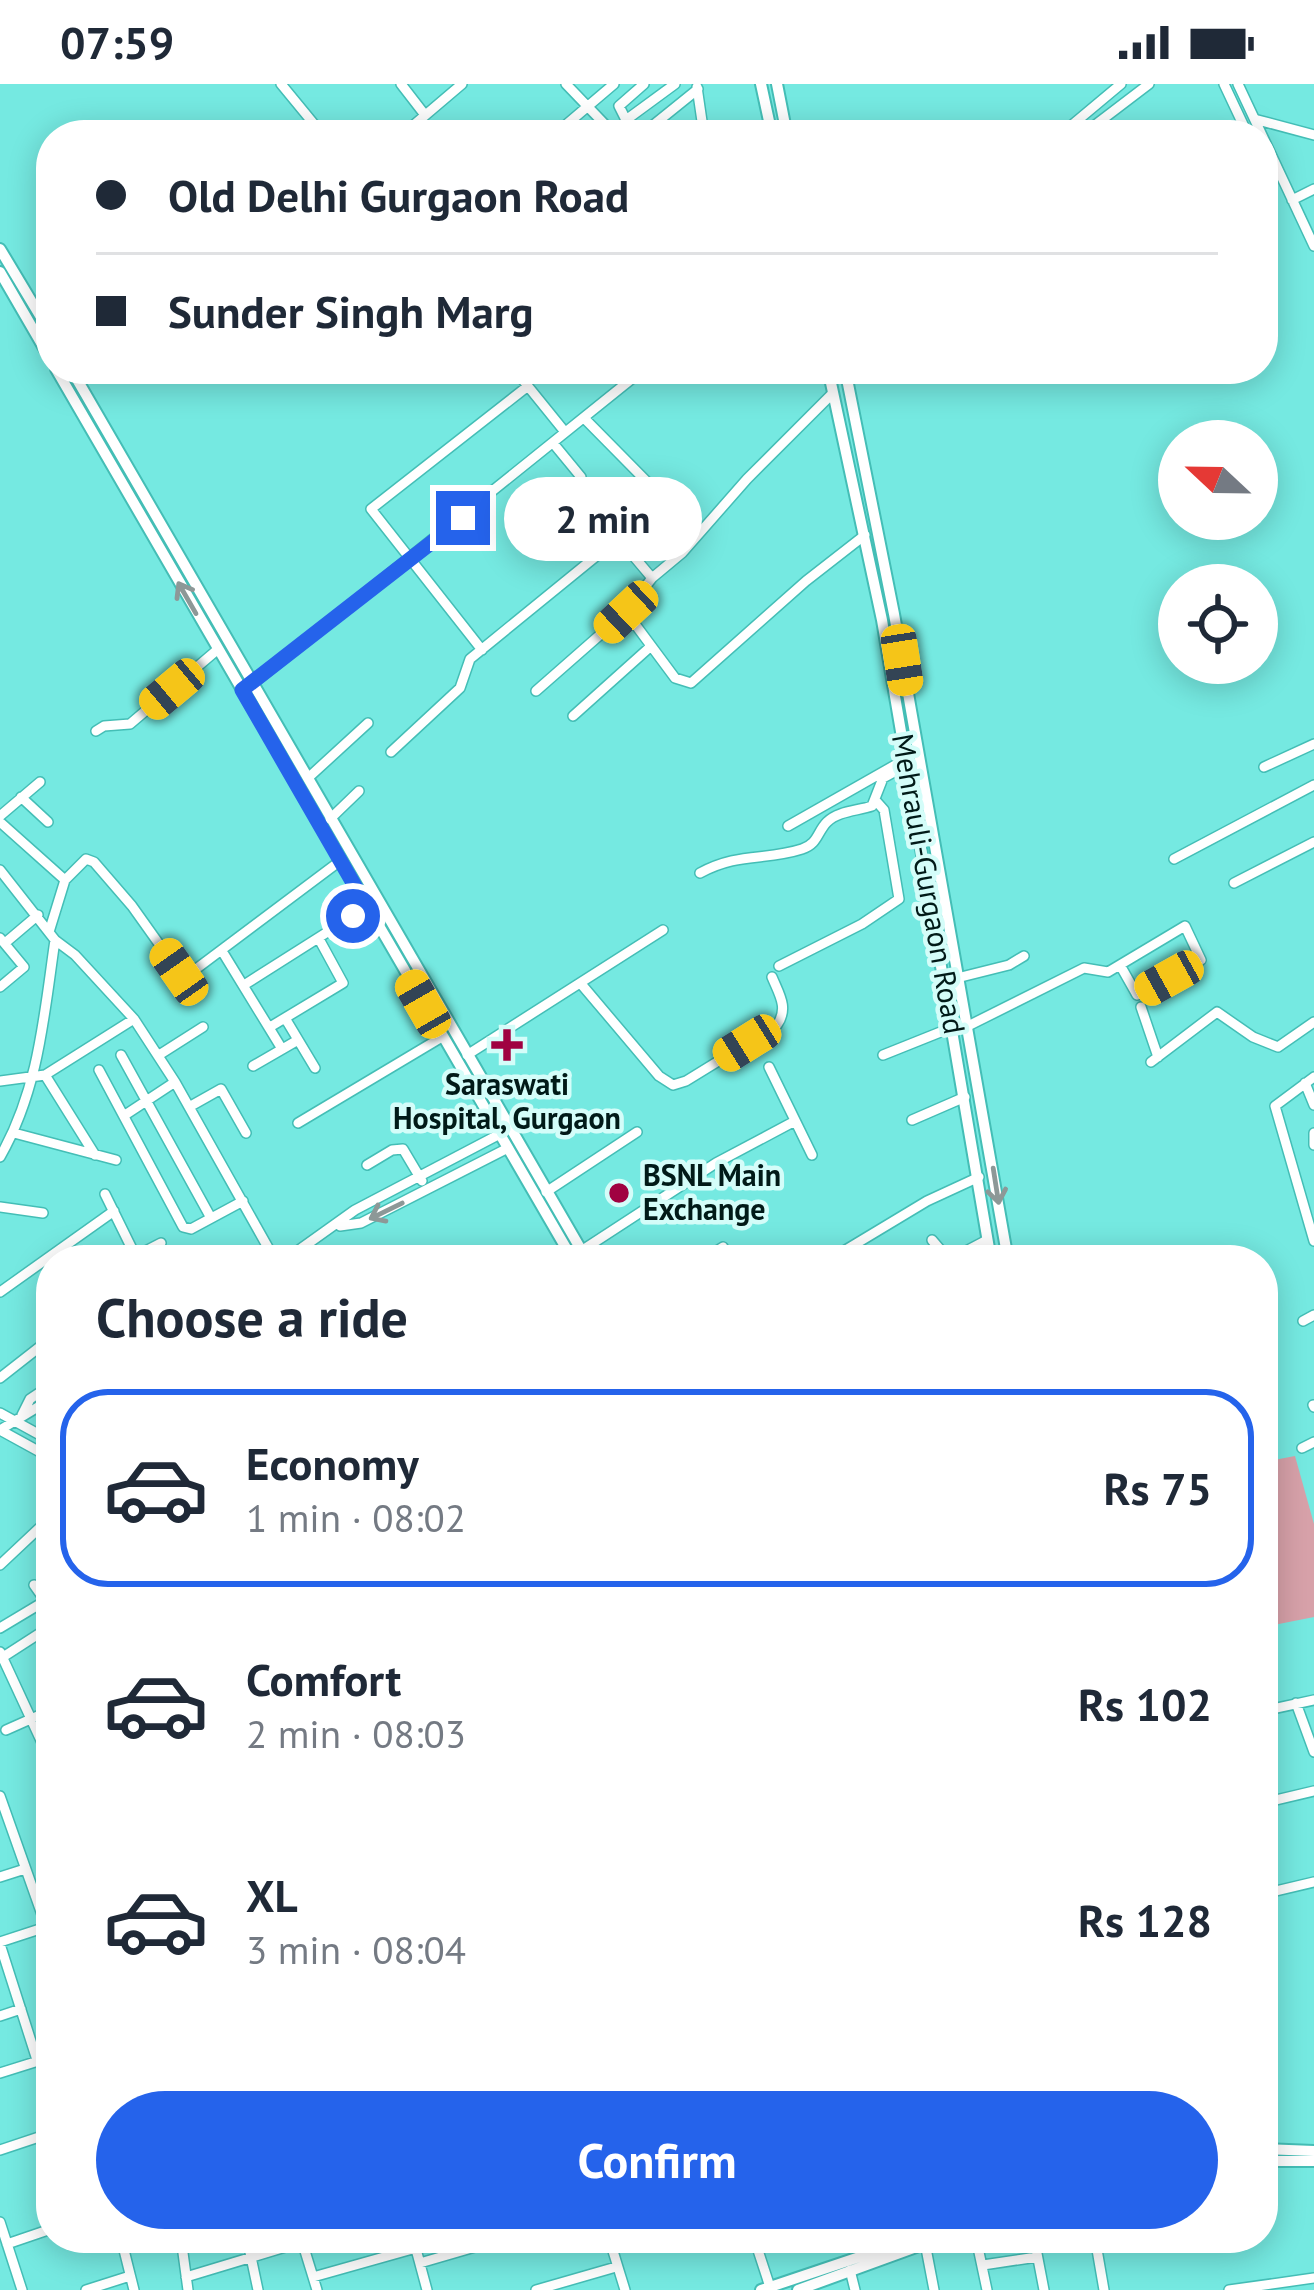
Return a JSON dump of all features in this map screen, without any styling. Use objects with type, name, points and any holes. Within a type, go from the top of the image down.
[{"type":"main road","points":[[761,84],[769,120]]},
{"type":"main road","points":[[777,84],[784,120]]},
{"type":"main road","points":[[0,249],[36,309]]},
{"type":"main road","points":[[0,272],[36,335]]},
{"type":"main road","points":[[67,384],[96,425],[248,687],[340,861],[372,903],[467,1055],[574,1245]]},
{"type":"main road","points":[[78,384],[218,650],[308,778],[442,1037],[572,1245]]},
{"type":"main road","name":"Mehrauli-Gurgaon Road","points":[[831,384],[866,536],[1004,1245]]},
{"type":"main road","name":"Mehrauli-Gurgaon Road","points":[[847,384],[891,598],[907,758],[957,977],[959,1027]]},
{"type":"main road","name":"Mehrauli-Gurgaon Road","points":[[968,1075],[965,1097],[988,1245]]},
{"type":"main road","points":[[1278,2150],[1314,2151]]},
{"type":"main road","points":[[1278,2161],[1314,2161]]},
{"type":"main road","points":[[766,2289],[853,2253]]},
{"type":"main road","points":[[798,2290],[890,2253]]},
{"type":"street","points":[[281,84],[311,120]]},
{"type":"street","points":[[401,84],[425,115]]},
{"type":"street","points":[[419,120],[462,84]]},
{"type":"street","points":[[566,84],[598,120]]},
{"type":"street","points":[[574,120],[614,84]]},
{"type":"street","points":[[644,84],[619,106],[624,118],[632,120],[675,84]]},
{"type":"street","points":[[1078,120],[1120,84]]},
{"type":"street","points":[[1102,120],[1149,84]]},
{"type":"street","points":[[1224,84],[1241,120]]},
{"type":"street","points":[[1238,84],[1258,120]]},
{"type":"street","points":[[658,120],[697,86]]},
{"type":"street","points":[[697,86],[702,120]]},
{"type":"street","points":[[1278,125],[1314,135]]},
{"type":"street","points":[[1278,168],[1314,246]]},
{"type":"street","points":[[1292,200],[1314,189]]},
{"type":"street","points":[[248,687],[624,384]]},
{"type":"street","points":[[482,650],[371,509],[528,386],[565,432]]},
{"type":"street","points":[[536,692],[626,612],[652,578],[682,553],[833,393]]},
{"type":"street","points":[[391,752],[460,688],[470,658],[659,505],[659,494],[584,418]]},
{"type":"street","points":[[553,443],[581,477]]},
{"type":"street","points":[[626,612],[675,679],[691,683],[806,581],[866,536]]},
{"type":"street","points":[[620,541],[652,578]]},
{"type":"street","points":[[573,716],[650,646]]},
{"type":"street","points":[[96,730],[130,724],[218,650]]},
{"type":"street","points":[[308,778],[368,723]]},
{"type":"street","points":[[1264,767],[1314,744]]},
{"type":"street","points":[[876,802],[883,778],[907,758]]},
{"type":"street","points":[[788,826],[907,758]]},
{"type":"street","points":[[40,782],[0,819],[65,880]]},
{"type":"street","points":[[1174,860],[1314,785]]},
{"type":"street","points":[[331,819],[359,790]]},
{"type":"street","points":[[21,797],[48,822]]},
{"type":"street","points":[[700,873],[730,859],[800,850],[813,844],[828,821],[876,802]]},
{"type":"street","points":[[779,966],[897,902],[884,810],[876,802]]},
{"type":"street","points":[[1234,883],[1314,842]]},
{"type":"street","points":[[0,1156],[40,1076],[52,936],[65,880],[80,862],[94,862],[183,975],[340,861]]},
{"type":"street","points":[[0,870],[52,936],[134,1019],[267,1245]]},
{"type":"street","points":[[244,985],[372,903]]},
{"type":"street","points":[[0,987],[24,968],[2,940],[38,915]]},
{"type":"street","points":[[883,1055],[959,1027],[1084,968],[1103,974],[1185,926],[1201,960],[1137,995],[1120,965]]},
{"type":"street","points":[[467,1055],[663,930]]},
{"type":"street","points":[[270,1027],[343,983],[319,939]]},
{"type":"street","points":[[222,951],[282,1049]]},
{"type":"street","points":[[957,977],[1009,965],[1024,956]]},
{"type":"street","points":[[582,985],[659,1076],[673,1085],[777,1024],[784,1004],[772,977]]},
{"type":"street","points":[[1141,1007],[1155,1060],[1217,1012],[1253,1037],[1278,1047],[1314,1022]]},
{"type":"street","points":[[285,1018],[315,1068]]},
{"type":"street","points":[[0,1081],[40,1076],[134,1019]]},
{"type":"street","points":[[159,1055],[203,1027]]},
{"type":"street","points":[[298,1123],[442,1037]]},
{"type":"street","points":[[253,1066],[298,1040]]},
{"type":"street","points":[[121,1055],[211,1218]]},
{"type":"street","points":[[769,1067],[812,1155]]},
{"type":"street","points":[[99,1070],[186,1230],[243,1201]]},
{"type":"street","points":[[40,1076],[95,1155]]},
{"type":"street","points":[[1314,1105],[1309,1080],[1276,1101],[1275,1110],[1314,1241]]},
{"type":"street","points":[[125,1115],[175,1082]]},
{"type":"street","points":[[189,1107],[221,1089],[246,1133]]},
{"type":"street","points":[[912,1120],[965,1097]]},
{"type":"street","points":[[597,1245],[716,1163],[795,1121]]},
{"type":"street","points":[[14,1132],[116,1160]]},
{"type":"street","points":[[546,1192],[637,1132]]},
{"type":"street","points":[[1314,1133],[1314,1145]]},
{"type":"street","points":[[307,1245],[355,1210],[500,1134]]},
{"type":"street","points":[[337,1226],[361,1223],[508,1148]]},
{"type":"street","points":[[367,1165],[403,1149],[428,1190]]},
{"type":"street","points":[[854,1245],[927,1201],[979,1177]]},
{"type":"street","points":[[169,1200],[194,1186]]},
{"type":"street","points":[[105,1194],[127,1245]]},
{"type":"street","points":[[0,1207],[43,1213]]},
{"type":"street","points":[[72,1245],[114,1211]]},
{"type":"street","points":[[932,1240],[936,1245]]},
{"type":"street","points":[[978,1245],[987,1240]]},
{"type":"street","points":[[157,1245],[161,1243]]},
{"type":"street","points":[[0,1292],[36,1271]]},
{"type":"street","points":[[0,1378],[36,1350]]},
{"type":"street","points":[[18,1418],[36,1396]]},
{"type":"street","points":[[36,1408],[0,1430],[36,1450]]},
{"type":"street","points":[[0,1413],[36,1431]]},
{"type":"street","points":[[1302,1448],[1314,1442]]},
{"type":"street","points":[[0,1565],[36,1531]]},
{"type":"street","points":[[0,1628],[36,1611]]},
{"type":"street","points":[[36,1634],[1,1654],[36,1728]]},
{"type":"street","points":[[1278,1707],[1314,1700]]},
{"type":"street","points":[[1296,1703],[1314,1752]]},
{"type":"street","points":[[6,1730],[36,1717]]},
{"type":"street","points":[[1278,1800],[1314,1792]]},
{"type":"street","points":[[0,1796],[3,1817],[36,1899]]},
{"type":"street","points":[[0,1877],[25,1869]]},
{"type":"street","points":[[1278,1890],[1314,1882]]},
{"type":"street","points":[[36,1930],[0,1943],[36,2057]]},
{"type":"street","points":[[0,2016],[21,2009]]},
{"type":"street","points":[[0,2073],[36,2060]]},
{"type":"street","points":[[0,2150],[36,2138]]},
{"type":"street","points":[[0,2222],[22,2290]]},
{"type":"street","points":[[7,2244],[36,2234]]},
{"type":"street","points":[[125,2253],[134,2290]]},
{"type":"street","points":[[183,2253],[188,2290]]},
{"type":"street","points":[[251,2253],[258,2290]]},
{"type":"street","points":[[186,2277],[266,2253]]},
{"type":"street","points":[[306,2253],[316,2290]]},
{"type":"street","points":[[313,2277],[384,2253]]},
{"type":"street","points":[[418,2253],[427,2290]]},
{"type":"street","points":[[421,2263],[455,2253]]},
{"type":"street","points":[[613,2253],[625,2290]]},
{"type":"street","points":[[758,2253],[766,2289]]},
{"type":"street","points":[[924,2253],[934,2290]]},
{"type":"street","points":[[980,2253],[988,2290]]},
{"type":"street","points":[[1036,2253],[1044,2290]]},
{"type":"street","points":[[1098,2253],[1104,2290]]},
{"type":"street","points":[[983,2265],[1037,2257]]},
{"type":"street","points":[[536,2290],[616,2267]]},
{"type":"street","points":[[850,2270],[855,2290]]},
{"type":"street","points":[[86,2290],[130,2276]]},
{"type":"street","points":[[1229,2290],[1314,2278]]},
{"type":"shaded area","points":[[1295,1456],[1314,1524],[1314,1617],[1278,1624],[1278,1459]]},
{"type":"place","name":"Saraswati Hospital, Gurgaon","points":[[507,1045]]},
{"type":"place","name":"BSNL Main Exchange","points":[[619,1193]]},
{"type":"route","points":[[353,916],[367,907],[242,690],[463,518]]}]
